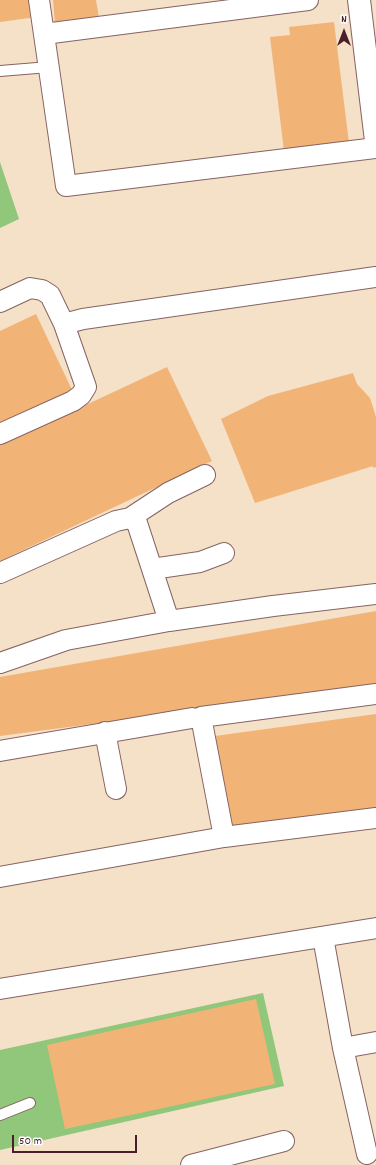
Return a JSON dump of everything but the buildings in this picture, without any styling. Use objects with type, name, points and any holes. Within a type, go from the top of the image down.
[{"type":"street","points":[[39,0],[66,186],[376,148]]},
{"type":"street","points":[[44,34],[308,0]]},
{"type":"street","points":[[359,0],[376,141]]},
{"type":"street","points":[[64,324],[83,319],[376,277]]},
{"type":"street","points":[[0,302],[30,288],[42,290],[50,295],[64,324],[86,387],[81,395],[73,401],[0,434]]},
{"type":"street","points":[[0,573],[116,521],[130,518],[168,493],[205,475]]},
{"type":"street","points":[[130,518],[137,523],[169,621]]},
{"type":"street","points":[[152,569],[200,562],[224,553]]},
{"type":"street","points":[[0,663],[66,640],[169,621],[272,606],[376,594]]},
{"type":"street","points":[[224,837],[201,716],[376,694]]},
{"type":"street","points":[[0,750],[192,718]]},
{"type":"street","points":[[105,732],[116,789]]},
{"type":"street","points":[[0,877],[224,837],[376,818]]},
{"type":"street","points":[[0,989],[376,928]]},
{"type":"street","points":[[323,936],[343,1048],[367,1154]]},
{"type":"street","points":[[343,1048],[376,1042]]},
{"type":"street","points":[[191,1165],[243,1158],[284,1141]]},
{"type":"lane","points":[[0,71],[49,66]]},
{"type":"lane","points":[[0,1115],[30,1103]]},
{"type":"green space","points":[[0,162],[19,219],[0,228]]},
{"type":"green space","points":[[263,993],[284,1086],[0,1150],[0,1050]]}]
